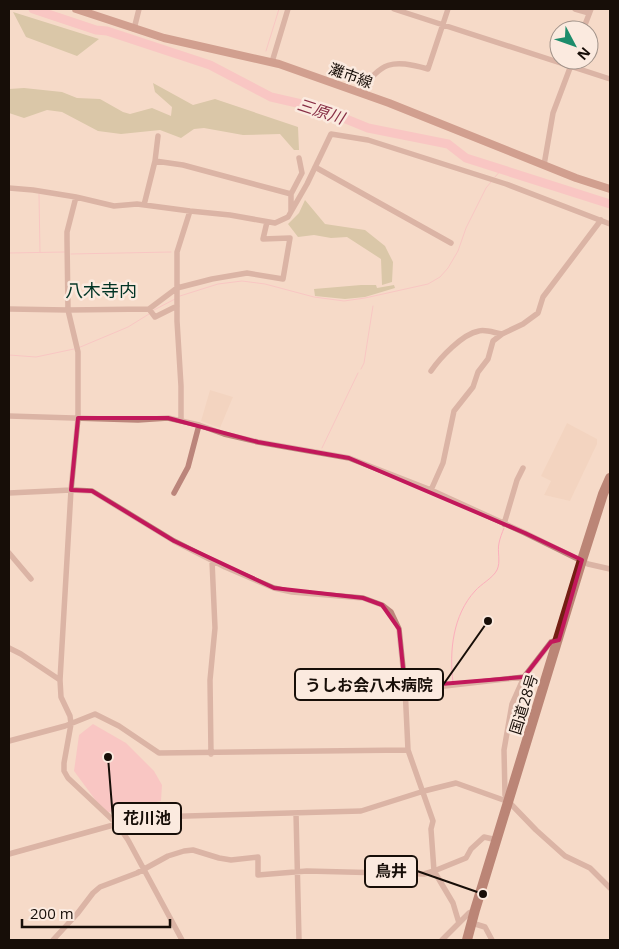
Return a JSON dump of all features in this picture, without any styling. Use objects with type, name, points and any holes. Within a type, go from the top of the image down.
[{"type":"highway","name":"国道28号","points":[[468,940],[475,910],[582,560],[610,478]]},
{"type":"main road","name":"灘市線","points":[[76,9],[134,29],[272,62],[389,103],[576,178],[610,189]]},
{"type":"street","points":[[134,29],[139,9]]},
{"type":"street","points":[[272,62],[288,9]]},
{"type":"street","points":[[394,9],[549,56]]},
{"type":"street","points":[[360,93],[375,74],[388,65],[401,62],[428,68],[448,9]]},
{"type":"street","points":[[575,9],[590,11]]},
{"type":"street","points":[[544,165],[553,113],[569,70]]},
{"type":"street","points":[[589,70],[610,79]]},
{"type":"street","points":[[9,188],[76,197],[114,206],[137,204],[190,212],[230,215],[275,223],[288,217],[291,213],[331,134],[368,140],[496,180],[610,224]]},
{"type":"street","points":[[144,205],[155,161],[158,136]]},
{"type":"street","points":[[291,213],[291,194],[302,173],[299,158]]},
{"type":"street","points":[[155,161],[183,165],[291,194]]},
{"type":"street","points":[[315,167],[451,243]]},
{"type":"street","points":[[76,197],[68,232],[68,310],[78,352],[78,418],[71,490],[60,680],[61,697],[70,716],[71,724],[64,771],[68,778],[117,824],[128,840],[182,940]]},
{"type":"street","points":[[181,421],[177,252],[190,212]]},
{"type":"street","points":[[431,490],[443,463],[454,411],[473,387],[478,372],[488,358],[493,342],[502,334],[524,324],[538,313],[543,297],[601,220]]},
{"type":"street","points":[[9,309],[148,309],[177,290],[212,278],[247,273],[283,279],[290,238],[263,239],[267,222]]},
{"type":"street","points":[[148,309],[156,317],[177,305]]},
{"type":"street","points":[[431,371],[462,338],[479,330],[502,334]]},
{"type":"street","points":[[9,416],[138,420],[168,418],[258,442],[350,458],[431,490],[588,564],[610,569]]},
{"type":"street","points":[[174,493],[188,467],[199,425]]},
{"type":"street","points":[[504,524],[517,480],[523,468]]},
{"type":"street","points":[[9,492],[92,491],[169,539],[212,561],[274,588],[292,592],[363,598],[382,604],[391,612],[399,630],[405,687],[408,750],[433,821],[431,829],[434,871],[453,903],[459,923]]},
{"type":"street","points":[[9,553],[31,579]]},
{"type":"street","points":[[211,754],[210,680],[215,628],[212,561]]},
{"type":"street","points":[[559,640],[551,642],[524,677],[512,704],[504,750],[505,795],[509,802],[536,830],[565,856],[590,868],[610,888]]},
{"type":"street","points":[[9,648],[60,680]]},
{"type":"street","points":[[405,687],[446,686],[524,677]]},
{"type":"street","points":[[9,741],[71,724],[95,714],[119,726],[159,753],[211,754],[408,750]]},
{"type":"street","points":[[9,854],[117,824],[152,817],[361,811],[456,783],[509,802]]},
{"type":"street","points":[[296,813],[299,940]]},
{"type":"street","points":[[53,940],[100,887],[143,870],[168,856],[184,851],[193,850],[225,859],[258,857],[258,875],[297,871],[424,874],[466,858],[470,849],[484,837],[497,840]]},
{"type":"street","points":[[442,940],[469,913],[475,910]]},
{"type":"street","points":[[472,923],[485,927],[492,940]]},
{"type":"highlighted area","points":[[78,418],[168,418],[258,442],[349,458],[525,533],[582,560],[559,640],[551,642],[524,677],[405,687],[399,629],[382,605],[363,598],[274,588],[174,541],[92,491],[71,490]]},
{"type":"shaded area","points":[[13,12],[99,39],[77,56],[26,37]]},
{"type":"shaded area","points":[[153,83],[193,105],[215,99],[298,127],[299,150],[294,150],[280,134],[243,135],[204,128],[194,129],[181,138],[160,130],[121,134],[98,131],[62,112],[47,110],[24,118],[9,113],[9,89],[24,88],[62,92],[77,98],[100,99],[130,114],[152,108],[171,116],[172,107],[155,92]]},
{"type":"shaded area","points":[[305,200],[325,224],[365,230],[385,246],[393,262],[392,282],[382,285],[381,259],[347,237],[331,238],[314,235],[298,237],[288,224],[299,213]]},
{"type":"shaded area","points":[[376,285],[377,288],[394,285],[395,288],[365,297],[345,299],[315,296],[314,289]]},
{"type":"shaded area","points":[[210,390],[233,397],[220,428],[201,421]]},
{"type":"shaded area","points":[[567,423],[597,439],[597,444],[570,501],[544,495],[551,481],[541,476]]},
{"type":"shaded area","points":[[93,724],[126,743],[154,771],[162,785],[161,801],[105,813],[74,771],[79,735]]},
{"type":"waterway","name":"三原川","points":[[33,9],[210,65],[271,97],[319,108],[368,128],[448,144],[466,158],[610,204]]},
{"type":"waterway","points":[[266,51],[279,9]]},
{"type":"waterway","points":[[495,177],[502,169]]},
{"type":"waterway","points":[[180,296],[218,284],[242,281],[265,284],[314,297],[344,301],[428,284],[440,277],[448,268],[458,251],[466,228],[486,188],[491,182]]},
{"type":"waterway","points":[[39,194],[40,252]]},
{"type":"waterway","points":[[9,253],[65,252]]},
{"type":"waterway","points":[[71,254],[171,252]]},
{"type":"waterway","points":[[154,310],[175,299]]},
{"type":"waterway","points":[[361,369],[364,363],[373,306]]},
{"type":"waterway","points":[[78,348],[128,327],[149,314]]},
{"type":"waterway","points":[[9,355],[36,357],[74,349]]},
{"type":"waterway","points":[[322,448],[358,373]]},
{"type":"waterway","points":[[453,682],[452,646],[457,622],[475,591],[493,576],[497,570],[499,564],[498,549],[504,528]]},
{"type":"place","name":"うしお会八木病院","points":[[488,621]]},
{"type":"place","name":"花川池","points":[[108,757]]},
{"type":"place","name":"鳥井","points":[[483,894]]},
{"type":"district","name":"八木寺内","points":[[101,290]]}]
